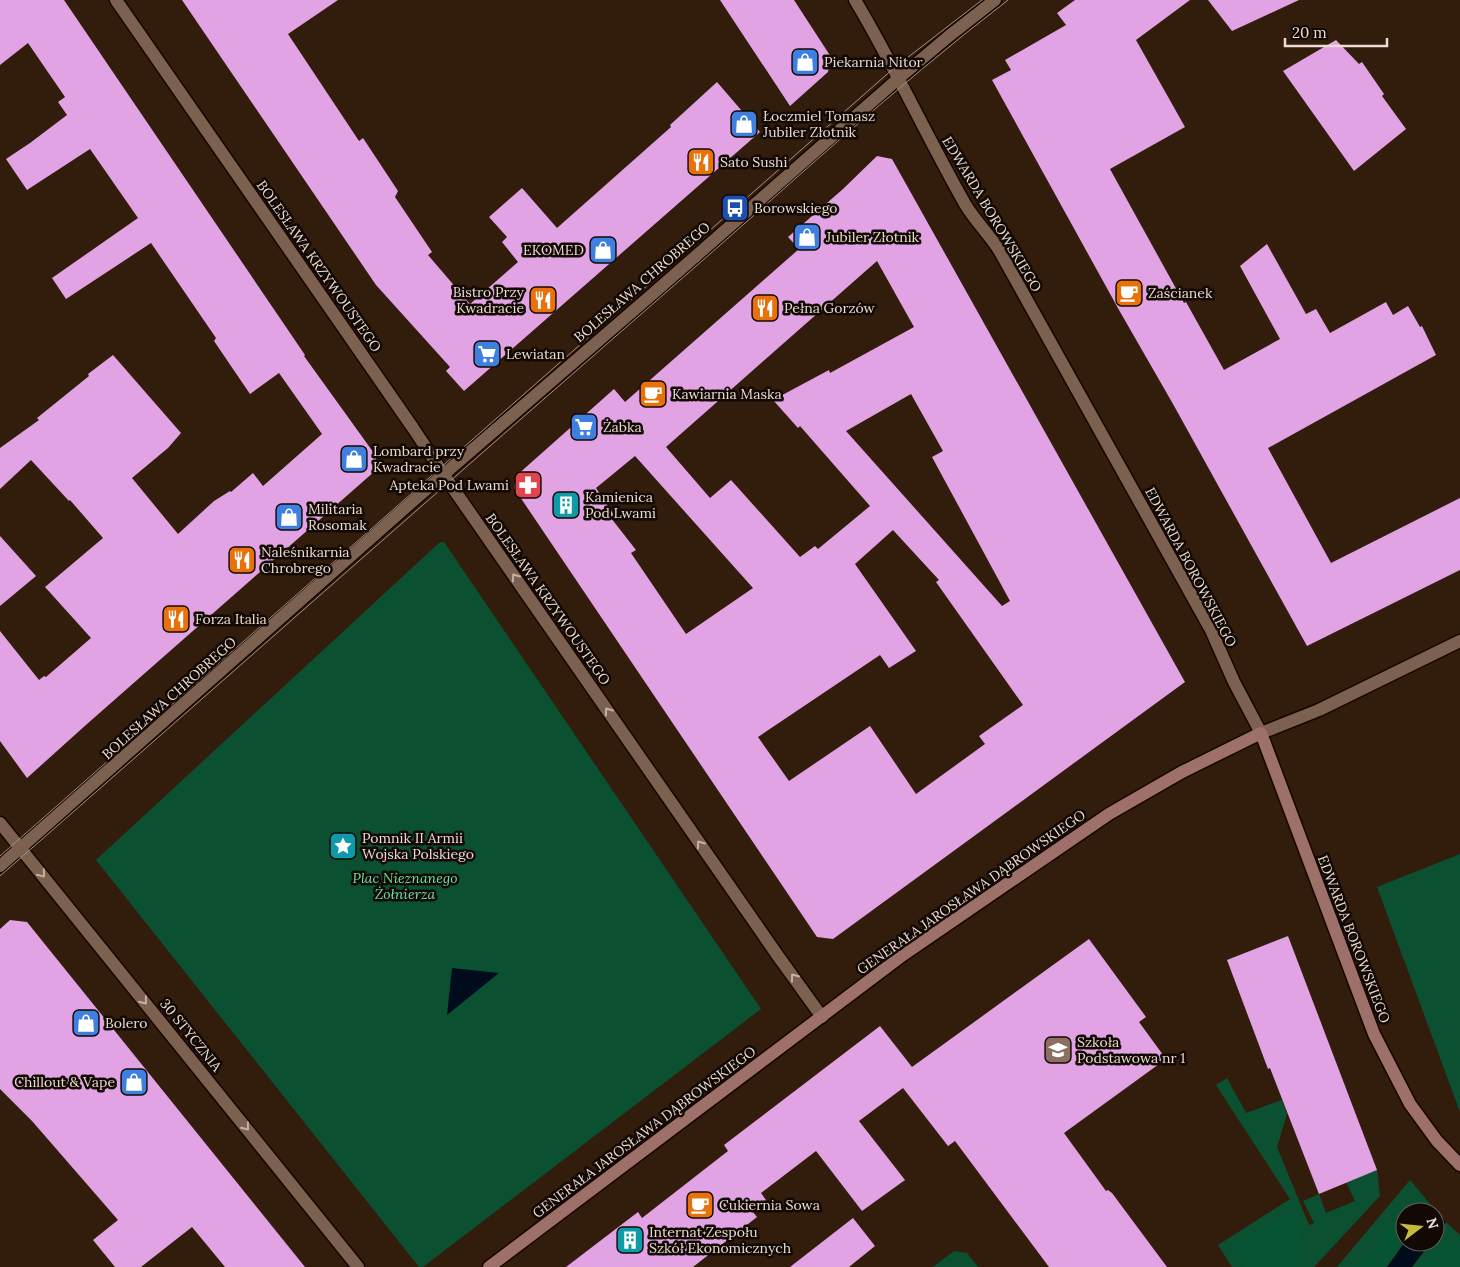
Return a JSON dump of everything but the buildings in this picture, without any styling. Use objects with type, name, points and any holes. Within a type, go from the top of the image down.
[{"type":"main road","name":"GENERAŁA JAROSŁAWA DĄBROWSKIEGO","points":[[489,1267],[903,955],[1109,814],[1182,772],[1261,733]]},
{"type":"main road","name":"EDWARDA BOROWSKIEGO","points":[[1261,733],[1374,1034],[1410,1104],[1438,1141],[1460,1165]]},
{"type":"street","name":"BOLESŁAWA KRZYWOUSTEGO","points":[[116,0],[822,1017]]},
{"type":"street","name":"EDWARDA BOROWSKIEGO","points":[[856,0],[966,206],[999,250],[1206,622],[1261,733]]},
{"type":"street","name":"BOLESŁAWA CHROBREGO","points":[[0,866],[444,474],[899,78],[948,36],[995,0]]},
{"type":"street","name":"GENERAŁA JAROSŁAWA DĄBROWSKIEGO","points":[[1261,733],[1319,710],[1460,641]]},
{"type":"street","name":"30 STYCZNIA","points":[[0,823],[358,1267]]},
{"type":"green space","name":"Plac Nieznanego Żołnierza","points":[[440,542],[444,542],[761,1009],[423,1267],[419,1267],[96,860]]},
{"type":"green space","points":[[1460,854],[1460,1112],[1377,887]]},
{"type":"green space","points":[[1227,1078],[1246,1113],[1282,1100],[1287,1114],[1277,1147],[1309,1225],[1314,1223],[1303,1201],[1319,1194],[1326,1213],[1355,1201],[1346,1182],[1377,1170],[1380,1196],[1314,1267],[1232,1267],[1218,1245],[1290,1199],[1216,1085]]},
{"type":"green space","points":[[1410,1180],[1428,1202],[1395,1202],[1395,1252],[1398,1252],[1387,1267],[1337,1267]]},
{"type":"green space","points":[[1282,1214],[1296,1220],[1302,1242],[1296,1267],[1244,1267],[1234,1246]]},
{"type":"green space","points":[[1395,1221],[1395,1251],[1384,1267],[1354,1267],[1370,1254],[1385,1231]]},
{"type":"green space","points":[[1446,1222],[1460,1235],[1460,1267],[1412,1267],[1423,1252],[1445,1252]]},
{"type":"green space","points":[[1445,1243],[1460,1246],[1460,1267],[1420,1267],[1432,1252],[1445,1252]]},
{"type":"green space","points":[[954,1251],[967,1253],[978,1267],[933,1267]]},
{"type":"water","points":[[452,968],[499,973],[447,1015]]},
{"type":"water","points":[[1398,1252],[1423,1252],[1412,1267],[1387,1267]]},
{"type":"tram line","points":[[0,856],[894,68],[982,0]]},
{"type":"tram line","points":[[0,876],[838,141],[922,69],[1008,0]]},
{"type":"place","name":"Piekarnia Nitor","points":[[805,62]]},
{"type":"place","name":"Łoczmiel Tomasz Jubiler Złotnik","points":[[744,124]]},
{"type":"place","name":"Sato Sushi","points":[[701,162]]},
{"type":"place","name":"Borowskiego","points":[[735,208]]},
{"type":"place","name":"Jubiler Złotnik","points":[[807,237]]},
{"type":"place","name":"EKOMED","points":[[603,250]]},
{"type":"place","name":"Zaścianek","points":[[1129,293]]},
{"type":"place","name":"Bistro Przy Kwadracie","points":[[543,300]]},
{"type":"place","name":"Pełna Gorzów","points":[[765,308]]},
{"type":"place","name":"Lewiatan","points":[[487,354]]},
{"type":"place","name":"Kawiarnia Maska","points":[[653,394]]},
{"type":"place","name":"Żabka","points":[[584,427]]},
{"type":"place","name":"Lombard przy Kwadracie","points":[[354,459]]},
{"type":"place","name":"Apteka Pod Lwami","points":[[528,485]]},
{"type":"place","name":"Kamienica Pod Lwami","points":[[566,505]]},
{"type":"place","name":"Militaria Rosomak","points":[[289,517]]},
{"type":"place","name":"Naleśnikarnia Chrobrego","points":[[242,560]]},
{"type":"place","name":"Forza Italia","points":[[176,619]]},
{"type":"place","name":"Pomnik II Armii Wojska Polskiego","points":[[343,846]]},
{"type":"place","name":"Bolero","points":[[86,1023]]},
{"type":"place","name":"Szkoła Podstawowa nr 1","points":[[1058,1050]]},
{"type":"place","name":"Chillout & Vape","points":[[134,1082]]},
{"type":"place","name":"Cukiernia Sowa","points":[[700,1205]]},
{"type":"place","name":"Internat Zespołu Szkół Ekonomicznych","points":[[630,1240]]}]
